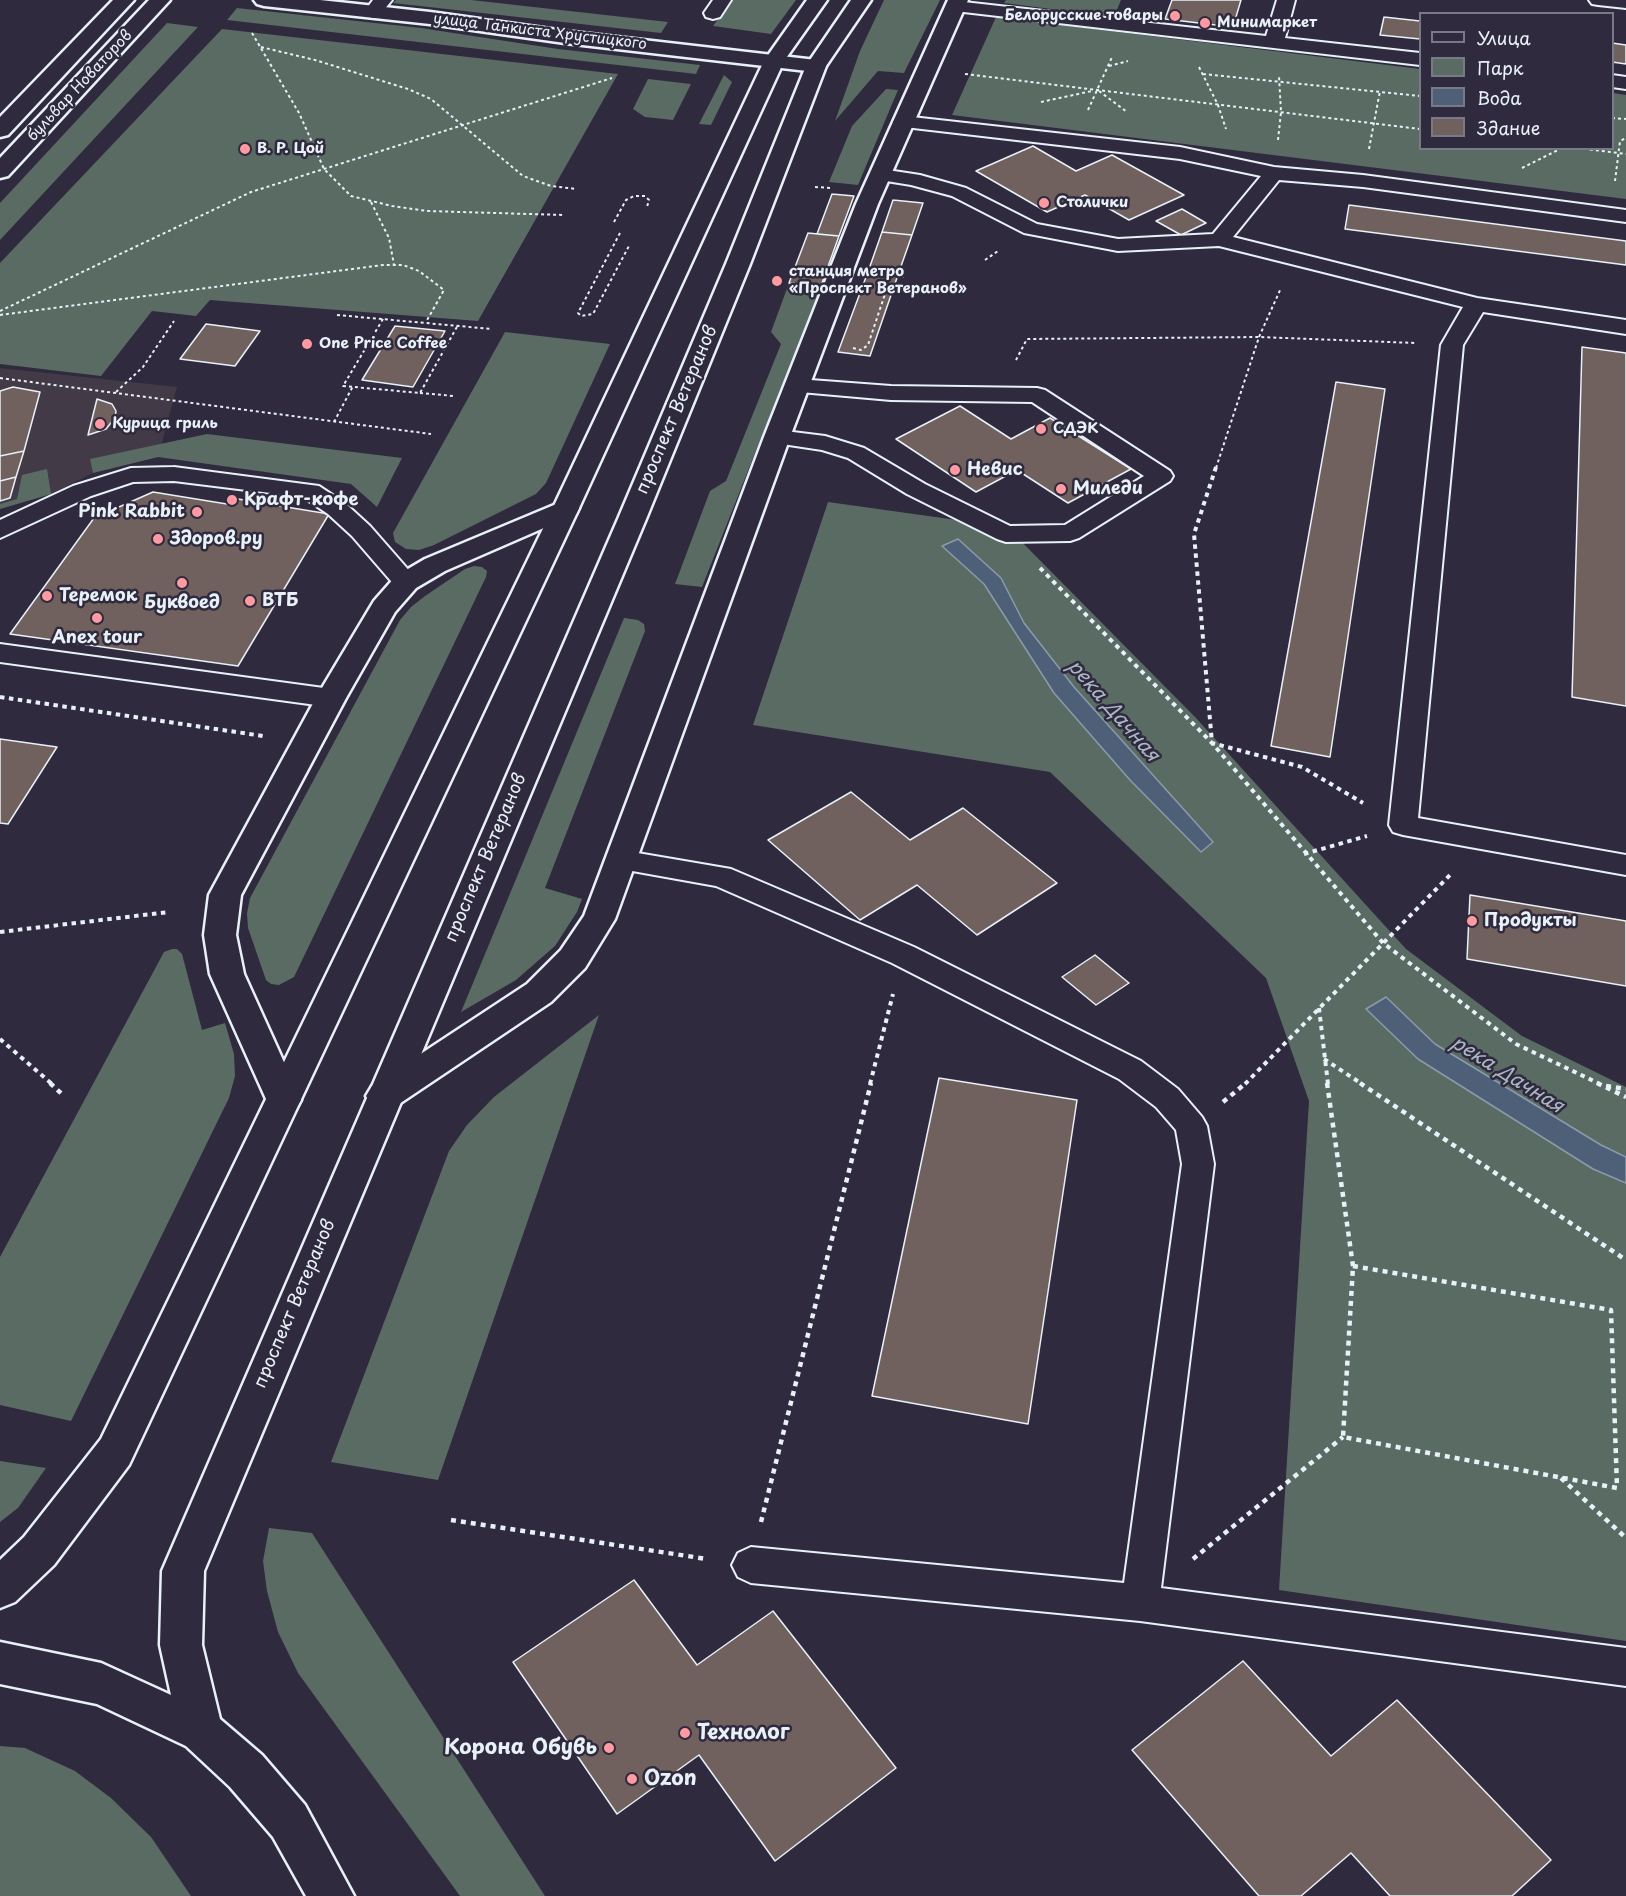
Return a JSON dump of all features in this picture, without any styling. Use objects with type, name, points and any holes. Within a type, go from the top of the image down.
[{"type":"main road","name":"бульвар Новаторов","points":[[0,130],[124,0]]},
{"type":"main road","name":"бульвар Новаторов","points":[[0,171],[160,0]]},
{"type":"main road","name":"улица Танкиста Хрустицкого","points":[[264,0],[378,6],[565,37],[816,66]]},
{"type":"main road","points":[[0,1588],[39,1551],[115,1452],[566,508],[774,61],[817,0]]},
{"type":"main road","name":"проспект Ветеранов","points":[[201,1731],[181,1645],[183,1571],[632,519],[738,264],[816,66],[861,0]]},
{"type":"main road","points":[[384,1096],[539,993],[573,959],[599,919],[777,437],[867,204],[957,3]]},
{"type":"main road","points":[[283,1100],[227,974],[220,935],[225,895],[331,698],[384,607],[406,582],[435,565],[566,508]]},
{"type":"main road","points":[[0,1663],[101,1684],[201,1731],[246,1771],[290,1821],[331,1896]]},
{"type":"lane","points":[[1274,42],[1286,0]]},
{"type":"lane","points":[[1598,0],[1626,3]]},
{"type":"lane","points":[[957,3],[1125,26],[1419,59]]},
{"type":"lane","points":[[903,122],[1180,153],[1274,173],[1363,181],[1619,215]]},
{"type":"lane","points":[[1220,240],[1274,173]]},
{"type":"lane","points":[[880,175],[937,185],[978,201],[1030,229],[1118,245],[1220,240],[1476,304],[1626,327]]},
{"type":"lane","points":[[1476,304],[1452,345],[1402,825],[1626,865]]},
{"type":"lane","points":[[777,437],[825,443],[856,453],[916,489],[1006,534],[1070,533],[1161,476],[1037,395],[891,393],[797,386]]},
{"type":"lane","points":[[0,530],[82,491],[131,475],[174,474],[310,491],[338,509],[406,582]]},
{"type":"lane","points":[[0,654],[331,698]]},
{"type":"lane","points":[[620,860],[721,876],[903,955],[1130,1070],[1167,1098],[1191,1126],[1198,1164],[1140,1603]]},
{"type":"lane","points":[[751,1565],[1140,1603],[1626,1667]]},
{"type":"path","points":[[1073,140],[1098,90],[1125,26]]},
{"type":"path","points":[[252,32],[299,113],[324,169],[351,196],[427,211],[564,215]]},
{"type":"path","points":[[260,46],[315,60],[408,89],[431,99],[523,176],[551,186],[577,189]]},
{"type":"path","points":[[1363,181],[1380,91],[1383,55]]},
{"type":"path","points":[[1197,64],[1218,105],[1227,134]]},
{"type":"path","points":[[959,73],[1419,129]]},
{"type":"path","points":[[1277,146],[1281,112],[1279,73]]},
{"type":"path","points":[[1203,74],[1280,84],[1419,96]]},
{"type":"path","points":[[0,313],[251,192],[608,78]]},
{"type":"path","points":[[1619,215],[1618,153],[1620,141],[1626,138]]},
{"type":"path","points":[[1594,150],[1626,154]]},
{"type":"path","points":[[614,222],[626,200],[634,196],[645,196],[649,201],[647,207]]},
{"type":"path","points":[[371,201],[389,238],[394,265]]},
{"type":"path","points":[[620,233],[579,313],[581,316],[593,314],[630,244]]},
{"type":"path","points":[[1212,743],[1194,534],[1259,337],[1295,259]]},
{"type":"path","points":[[0,313],[403,265],[419,271],[444,290],[426,322]]},
{"type":"path","points":[[850,345],[861,350],[868,345],[891,276],[904,277]]},
{"type":"path","points":[[337,315],[492,329]]},
{"type":"path","points":[[383,319],[343,386],[454,396]]},
{"type":"path","points":[[116,392],[143,367],[174,321]]},
{"type":"path","points":[[420,393],[458,325]]},
{"type":"path","points":[[998,393],[1027,339],[1259,337],[1452,345]]},
{"type":"path","points":[[0,378],[431,434]]},
{"type":"path","points":[[334,422],[353,386]]},
{"type":"path","points":[[1006,534],[1212,743],[1304,854],[1383,943],[1516,1044],[1626,1097]]},
{"type":"path","points":[[0,697],[267,737]]},
{"type":"path","points":[[1212,743],[1302,767],[1402,825]]},
{"type":"path","points":[[1304,854],[1402,825]]},
{"type":"path","points":[[1191,1126],[1243,1086],[1485,839]]},
{"type":"path","points":[[0,932],[169,912]]},
{"type":"path","points":[[451,1520],[751,1565],[903,955]]},
{"type":"path","points":[[1140,1603],[1343,1437],[1353,1266],[1319,1008]]},
{"type":"path","points":[[0,1039],[14,1049],[64,1096]]},
{"type":"path","points":[[1324,1059],[1626,1260]]},
{"type":"path","points":[[1600,1084],[1626,1089]]},
{"type":"path","points":[[1343,1437],[1617,1488],[1611,1310],[1353,1266]]},
{"type":"path","points":[[1561,1477],[1626,1538]]},
{"type":"shaded area","points":[[0,368],[177,387],[158,457],[93,473],[51,494],[0,509]]},
{"type":"green space","points":[[396,0],[471,0],[668,22],[661,33],[393,3]]},
{"type":"green space","points":[[732,0],[796,0],[771,34],[713,26]]},
{"type":"green space","points":[[884,0],[940,0],[904,73],[878,71],[835,121],[860,51]]},
{"type":"green space","points":[[1006,0],[1121,0],[1114,17],[1004,3]]},
{"type":"green space","points":[[237,8],[421,28],[558,49],[700,65],[696,74],[227,20]]},
{"type":"green space","points":[[996,17],[1419,69],[1419,150],[1614,150],[1614,93],[1626,95],[1626,199],[952,115]]},
{"type":"green space","points":[[167,23],[198,27],[0,240],[0,203]]},
{"type":"green space","points":[[222,29],[618,74],[478,321],[210,300],[196,316],[152,311],[101,376],[0,364],[0,263]]},
{"type":"green space","points":[[724,75],[732,82],[711,125],[699,124]]},
{"type":"green space","points":[[648,79],[691,84],[673,120],[645,117],[633,109]]},
{"type":"green space","points":[[886,89],[898,90],[858,185],[829,182],[852,126]]},
{"type":"green space","points":[[789,283],[821,286],[702,587],[675,584],[710,491],[726,481],[781,344],[771,332]]},
{"type":"green space","points":[[505,332],[610,344],[546,483],[536,494],[434,545],[419,550],[406,549],[395,542],[393,533]]},
{"type":"green space","points":[[207,434],[402,458],[377,507],[351,484],[158,457],[93,473],[90,459]]},
{"type":"green space","points":[[47,469],[51,494],[0,509],[0,504],[17,499],[22,475]]},
{"type":"green space","points":[[828,502],[1007,527],[1196,718],[1406,949],[1522,1036],[1626,1087],[1626,1641],[1279,1590],[1309,1101],[1266,978],[1050,772],[753,725]]},
{"type":"green space","points":[[474,566],[482,567],[487,571],[486,577],[294,977],[279,985],[271,984],[266,980],[248,928],[247,913],[250,898],[400,620],[425,596],[465,569]]},
{"type":"green space","points":[[624,618],[638,620],[644,624],[645,631],[545,888],[582,899],[577,912],[555,946],[516,980],[461,1012]]},
{"type":"green space","points":[[177,949],[182,954],[202,1030],[225,1023],[234,1054],[235,1076],[229,1098],[71,1421],[0,1405],[0,1257],[164,952]]},
{"type":"green space","points":[[599,1015],[438,1480],[331,1462],[449,1151],[467,1125],[494,1097]]},
{"type":"green space","points":[[0,1461],[46,1468],[18,1508],[0,1522]]},
{"type":"green space","points":[[269,1528],[312,1533],[545,1896],[460,1896],[298,1673],[278,1632],[267,1591],[263,1561]]},
{"type":"green space","points":[[0,1746],[25,1748],[75,1771],[111,1798],[151,1837],[191,1896],[0,1896]]},
{"type":"water","points":[[958,539],[1001,578],[1024,623],[1074,687],[1213,842],[1201,852],[1130,780],[1054,693],[984,584],[942,546]]},
{"type":"water","points":[[1386,997],[1435,1044],[1601,1145],[1626,1157],[1626,1183],[1593,1169],[1418,1059],[1366,1009]]},
{"type":"building","points":[[1172,0],[1241,0],[1233,27],[1165,19]]},
{"type":"building","points":[[1384,17],[1419,21],[1419,39],[1380,35]]},
{"type":"building","points":[[1614,43],[1626,45],[1626,64],[1614,62]]},
{"type":"building","points":[[1033,146],[1076,171],[1112,155],[1184,195],[1129,220],[1085,195],[1047,212],[976,171]]},
{"type":"building","points":[[832,194],[854,196],[839,236],[817,234]]},
{"type":"building","points":[[893,200],[923,203],[912,235],[882,232]]},
{"type":"building","points":[[1349,205],[1626,241],[1626,265],[1345,229]]},
{"type":"building","points":[[1182,209],[1206,223],[1181,235],[1156,221]]},
{"type":"building","points":[[882,232],[912,235],[899,272],[869,269]]},
{"type":"building","points":[[808,233],[839,236],[821,286],[789,283]]},
{"type":"building","points":[[869,269],[899,272],[870,356],[838,352]]},
{"type":"building","points":[[206,324],[260,331],[235,366],[180,359]]},
{"type":"building","points":[[395,326],[445,331],[413,387],[362,380]]},
{"type":"building","points":[[1582,347],[1626,353],[1626,706],[1572,697]]},
{"type":"building","points":[[1336,382],[1385,389],[1330,757],[1271,746]]},
{"type":"building","points":[[13,387],[40,392],[24,451],[0,456],[0,391]]},
{"type":"building","points":[[97,399],[112,404],[116,411],[115,418],[106,429],[88,435]]},
{"type":"building","points":[[960,406],[1011,439],[1050,418],[1131,469],[1068,503],[1017,470],[976,492],[896,439]]},
{"type":"building","points":[[24,451],[16,477],[0,481],[0,456]]},
{"type":"building","points":[[16,477],[10,498],[0,501],[0,481]]},
{"type":"building","points":[[153,492],[233,505],[238,499],[329,514],[238,666],[10,634],[94,518]]},
{"type":"building","points":[[0,739],[57,747],[8,824],[0,823]]},
{"type":"building","points":[[851,792],[910,840],[963,808],[1057,883],[977,935],[917,885],[860,920],[768,840]]},
{"type":"building","points":[[1470,895],[1626,921],[1626,986],[1467,959]]},
{"type":"building","points":[[1095,955],[1129,983],[1096,1005],[1062,977]]},
{"type":"building","points":[[939,1078],[1077,1100],[1028,1424],[872,1396]]},
{"type":"building","points":[[634,1580],[697,1665],[773,1611],[896,1768],[775,1861],[699,1755],[617,1814],[513,1662]]},
{"type":"building","points":[[1243,1661],[1331,1756],[1397,1700],[1551,1860],[1512,1896],[1390,1896],[1351,1853],[1301,1896],[1259,1896],[1132,1750]]},
{"type":"place","name":"Белорусские товары","points":[[1175,16]]},
{"type":"place","name":"Минимаркет","points":[[1205,23]]},
{"type":"place","name":"В. Р. Цой","points":[[245,149]]},
{"type":"place","name":"Столички","points":[[1044,203]]},
{"type":"place","name":"станция метро «Проспект Ветеранов»","points":[[777,281]]},
{"type":"place","name":"One Price Coffee","points":[[307,344]]},
{"type":"place","name":"Курица гриль","points":[[100,424]]},
{"type":"place","name":"СДЭК","points":[[1041,429]]},
{"type":"place","name":"Невис","points":[[955,470]]},
{"type":"place","name":"Миледи","points":[[1061,489]]},
{"type":"place","name":"Крафт-кофе","points":[[232,500]]},
{"type":"place","name":"Pink Rabbit","points":[[197,512]]},
{"type":"place","name":"Здоров.ру","points":[[158,539]]},
{"type":"place","name":"Буквоед","points":[[182,583]]},
{"type":"place","name":"Теремок","points":[[47,596]]},
{"type":"place","name":"ВТБ","points":[[250,601]]},
{"type":"place","name":"Anex tour","points":[[97,618]]},
{"type":"place","name":"Продукты","points":[[1472,921]]},
{"type":"place","name":"Технолог","points":[[685,1733]]},
{"type":"place","name":"Корона Обувь","points":[[609,1748]]},
{"type":"place","name":"Ozon","points":[[632,1779]]},
{"type":"water label","name":"река Дачная","points":[[1113,711]]},
{"type":"water label","name":"река Дачная","points":[[1507,1075]]}]
